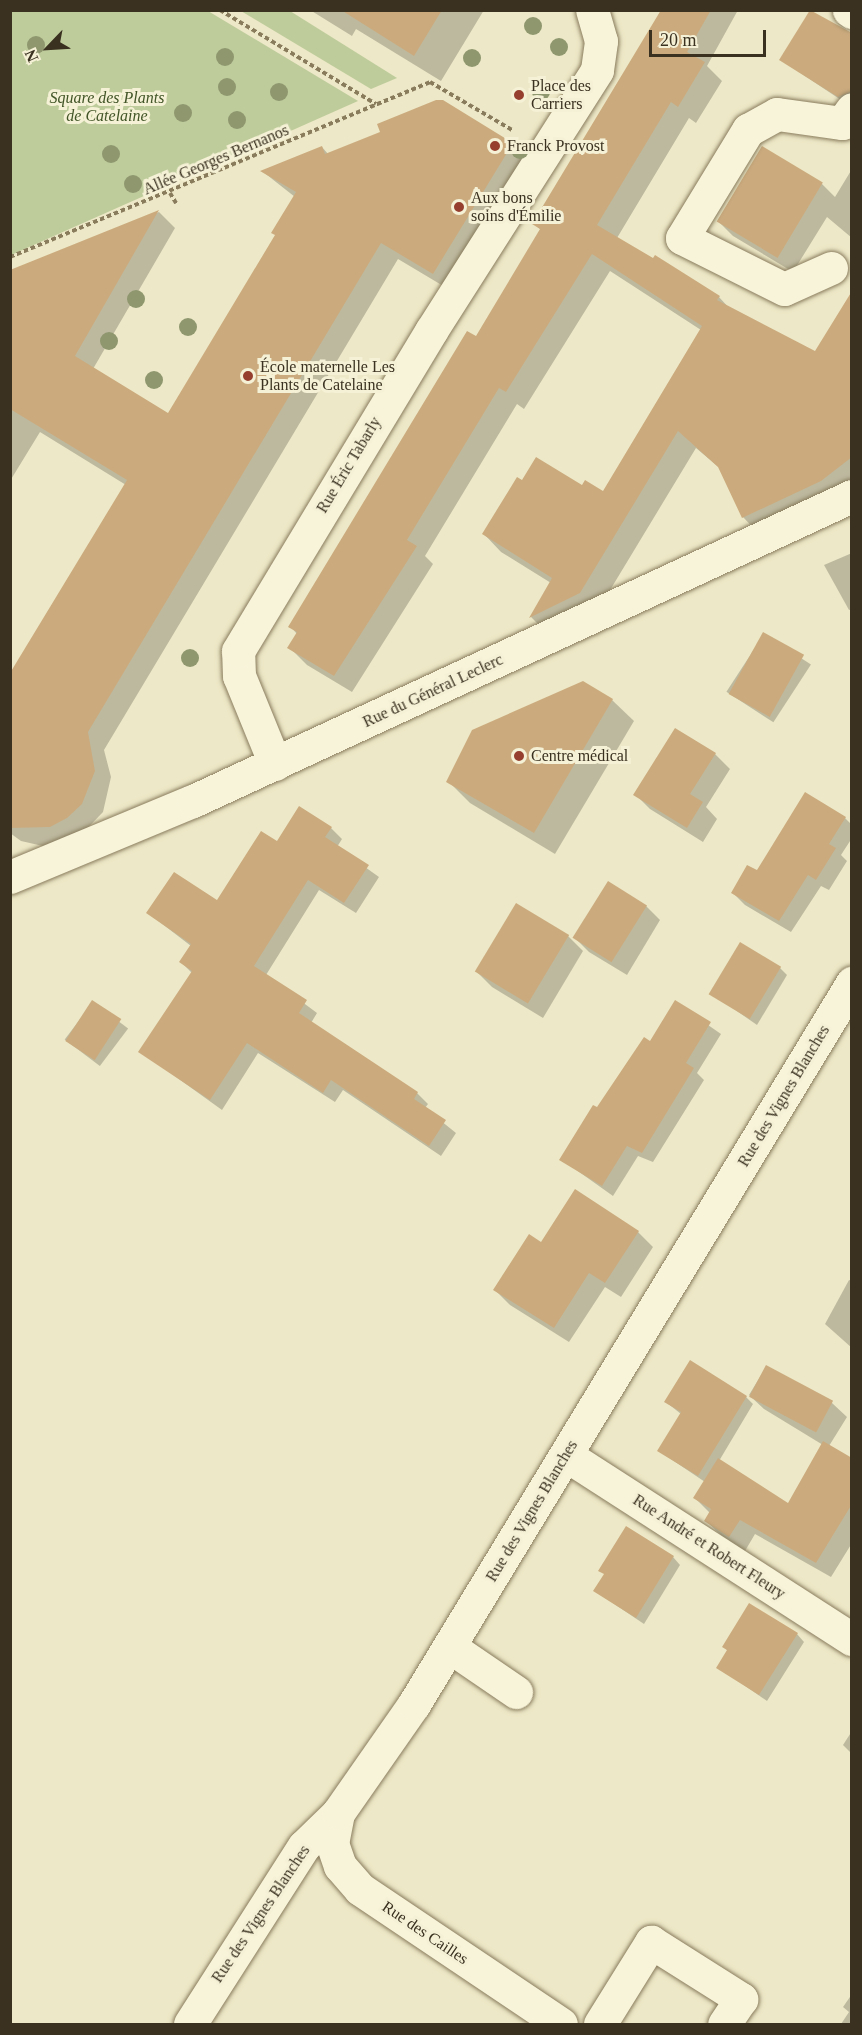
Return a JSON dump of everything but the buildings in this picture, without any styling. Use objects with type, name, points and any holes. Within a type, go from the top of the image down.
[{"type":"street","points":[[547,149],[597,70],[601,41],[592,10]]},
{"type":"street","points":[[831,268],[784,289],[682,237],[748,130],[777,114],[842,123],[852,109]]},
{"type":"street","name":"Rue Éric Tabarly","points":[[275,764],[239,676],[238,651],[415,357],[547,149]]},
{"type":"street","name":"Rue du Général Leclerc","points":[[10,877],[275,764],[852,496]]},
{"type":"street","name":"Rue des Vignes Blanches","points":[[190,2025],[304,1846],[338,1813],[450,1647],[852,983]]},
{"type":"street","name":"Rue André et Robert Fleury","points":[[566,1455],[852,1639]]},
{"type":"street","points":[[450,1647],[516,1692]]},
{"type":"street","name":"Rue des Cailles","points":[[338,1813],[332,1843],[340,1866],[360,1889],[561,2025]]},
{"type":"street","points":[[600,2025],[651,1942],[741,1999],[724,2025]]},
{"type":"path","points":[[220,10],[377,104]]},
{"type":"path","name":"Allée Georges Bernanos","points":[[10,257],[170,193],[430,82],[547,149]]},
{"type":"path","points":[[170,193],[177,203]]},
{"type":"green space","name":"Square des Plants de Catelaine","points":[[11,10],[208,11],[358,101],[11,255]]},
{"type":"green space","points":[[241,11],[290,11],[397,78],[371,89]]},
{"type":"place","name":"Place des Carriers","points":[[519,95]]},
{"type":"place","name":"Franck Provost","points":[[495,146]]},
{"type":"place","name":"Aux bons soins d'Émilie","points":[[459,207]]},
{"type":"place","name":"École maternelle Les Plants de Catelaine","points":[[248,376]]},
{"type":"place","name":"Centre médical","points":[[519,756]]}]
